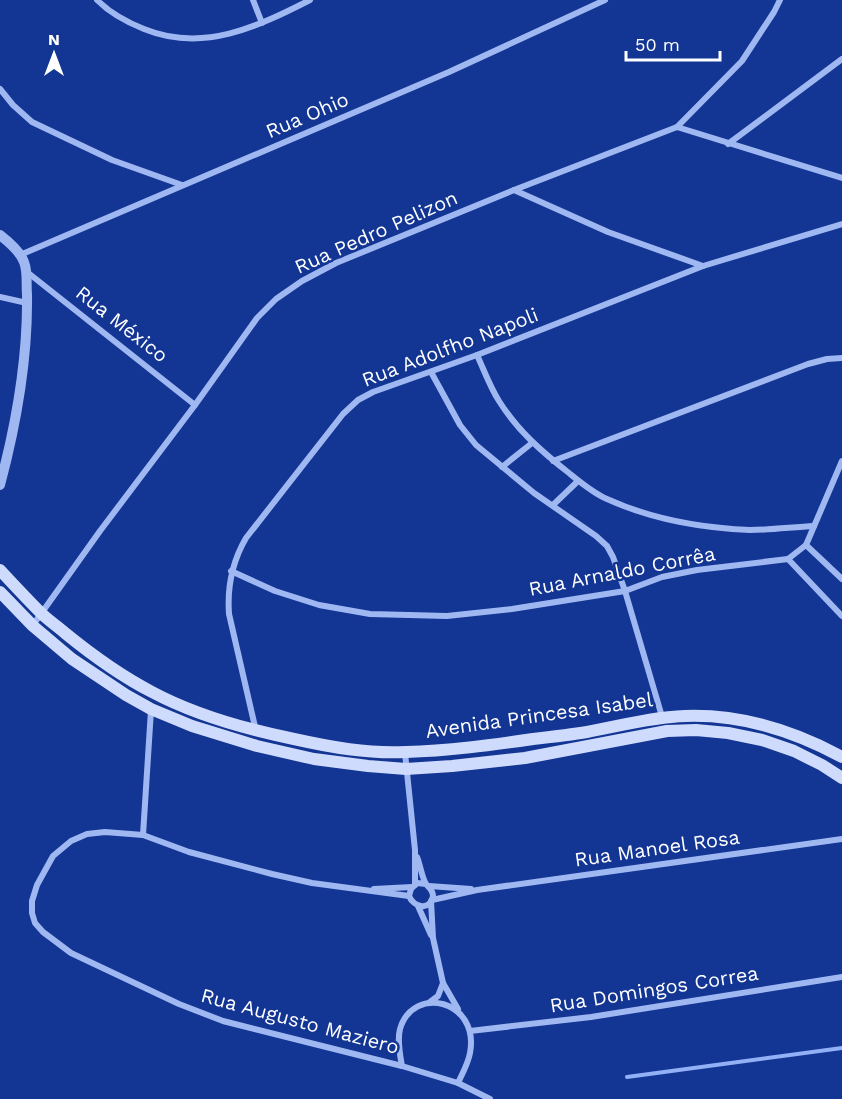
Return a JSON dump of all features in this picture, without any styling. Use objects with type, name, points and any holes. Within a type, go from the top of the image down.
[{"type":"main road","name":"Avenida Princesa Isabel","points":[[0,570],[42,614],[87,651],[133,682],[185,707],[256,731],[316,744],[405,753],[488,746],[586,732],[662,717],[716,717],[750,722],[789,733],[842,757]]},
{"type":"main road","name":"Avenida Princesa Isabel","points":[[0,592],[33,626],[72,659],[151,709],[192,726],[257,746],[314,759],[406,769],[452,766],[525,758],[667,731],[703,730],[762,740],[794,751],[842,778]]},
{"type":"street","points":[[97,0],[129,24],[150,32],[196,40],[219,36],[262,23],[310,0]]},
{"type":"street","points":[[253,0],[262,23]]},
{"type":"street","name":"Rua Ohio","points":[[20,255],[438,76],[605,0]]},
{"type":"street","points":[[780,0],[742,61],[677,127],[842,178]]},
{"type":"street","points":[[728,144],[842,58]]},
{"type":"street","points":[[0,89],[13,105],[33,122],[112,160],[182,185]]},
{"type":"street","name":"Rua Pedro Pelizon","points":[[33,626],[257,318],[276,299],[302,281],[336,263],[514,190],[677,127]]},
{"type":"street","points":[[514,190],[608,232],[703,266]]},
{"type":"street","name":"Rua Adolfho Napoli","points":[[256,731],[229,614],[228,595],[231,571],[246,538],[343,414],[358,400],[373,392],[477,356],[703,266],[842,224]]},
{"type":"street","points":[[0,234],[24,262],[27,303],[25,345],[14,428],[0,485]]},
{"type":"street","name":"Rua México","points":[[26,271],[195,405]]},
{"type":"street","points":[[0,297],[27,303]]},
{"type":"street","points":[[477,356],[498,400],[532,443],[604,498],[630,509],[686,524],[750,530],[814,526]]},
{"type":"street","points":[[553,461],[808,364],[842,358]]},
{"type":"street","points":[[431,372],[460,425],[476,445],[607,546],[613,556],[625,591],[667,731]]},
{"type":"street","points":[[502,467],[532,443]]},
{"type":"street","points":[[842,462],[806,545],[788,559],[842,616]]},
{"type":"street","points":[[553,506],[578,480]]},
{"type":"street","points":[[806,545],[842,579]]},
{"type":"street","name":"Rua Arnaldo Corrêa","points":[[231,571],[275,591],[319,605],[370,614],[447,616],[512,609],[625,591],[662,577],[697,570],[788,559]]},
{"type":"street","points":[[151,709],[143,835],[189,852],[272,874],[312,883],[409,896]]},
{"type":"street","points":[[405,753],[415,850],[413,886],[409,896],[418,906],[433,938]]},
{"type":"street","name":"Rua Augusto Maziero","points":[[143,835],[105,832],[87,834],[71,841],[53,856],[37,885],[32,901],[35,923],[43,933],[71,953],[223,1022],[402,1066],[458,1083],[490,1099]]},
{"type":"street","name":"Rua Manoel Rosa","points":[[431,901],[477,890],[842,839]]},
{"type":"street","points":[[415,850],[432,892],[433,938],[442,983],[460,1013]]},
{"type":"street","points":[[358,890],[413,886],[420,883],[428,885]]},
{"type":"street","name":"Rua Manoel Rosa","points":[[428,885],[477,890]]},
{"type":"street","points":[[418,906],[431,901]]},
{"type":"street","name":"Rua Domingos Correa","points":[[471,1031],[591,1017],[842,977]]},
{"type":"street","points":[[402,1066],[399,1041],[400,1029],[405,1018],[413,1010],[438,996],[442,983]]},
{"type":"street","points":[[424,1004],[437,1003],[450,1006],[465,1018],[471,1031],[471,1052],[458,1083]]},
{"type":"waterway","points":[[627,1077],[842,1048]]}]
